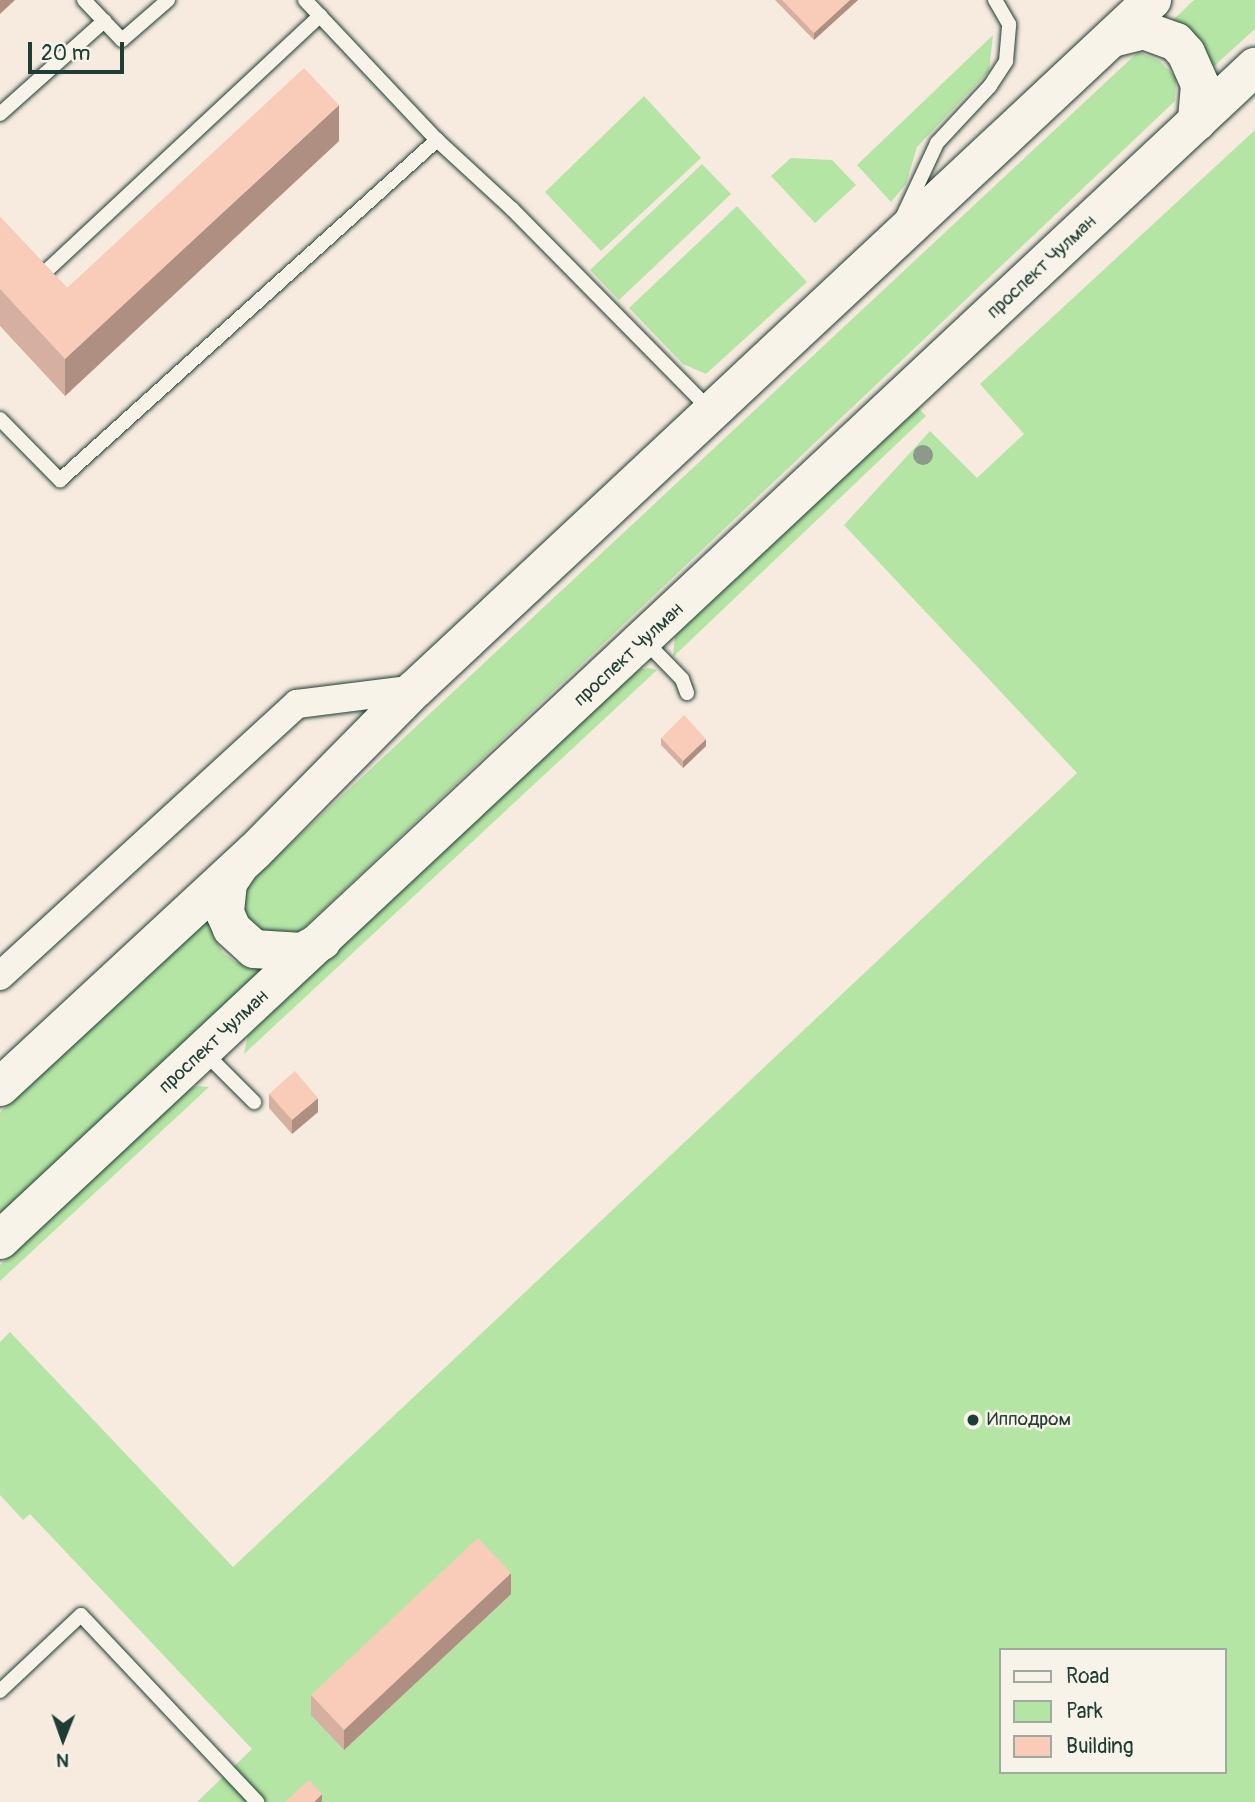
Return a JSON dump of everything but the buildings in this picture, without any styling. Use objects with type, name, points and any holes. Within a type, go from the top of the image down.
[{"type":"main road","points":[[0,1087],[239,866],[415,689],[1152,0]]},
{"type":"main road","points":[[1112,38],[1143,30],[1176,42],[1186,53],[1200,85],[1197,122]]},
{"type":"main road","name":"проспект Чулман","points":[[0,1240],[645,641],[1255,67]]},
{"type":"main road","points":[[239,866],[228,883],[225,913],[232,929],[254,949],[302,952],[323,941]]},
{"type":"street","points":[[0,976],[297,704],[415,689]]},
{"type":"lane","points":[[84,0],[122,40],[168,0]]},
{"type":"lane","points":[[305,0],[437,140],[521,218],[712,412]]},
{"type":"lane","points":[[889,248],[937,142],[990,86],[1006,61],[1009,24],[995,0]]},
{"type":"lane","points":[[43,274],[320,16]]},
{"type":"lane","points":[[0,114],[104,21]]},
{"type":"lane","points":[[0,419],[60,480],[437,140]]},
{"type":"lane","points":[[645,641],[682,679],[687,694]]},
{"type":"lane","points":[[204,1052],[254,1102]]},
{"type":"lane","points":[[0,1690],[81,1615],[257,1802]]},
{"type":"green space","points":[[1194,0],[1255,0],[1255,29],[1213,67],[1199,40],[1173,20]]},
{"type":"green space","points":[[993,35],[989,71],[917,147],[906,184],[891,202],[857,165]]},
{"type":"green space","points":[[1138,52],[1160,61],[1176,78],[1175,101],[292,939],[270,942],[240,910],[242,892],[255,877]]},
{"type":"green space","points":[[644,96],[701,158],[601,251],[545,192]]},
{"type":"green space","points":[[1255,130],[1255,1802],[197,1802],[252,1749],[30,1514],[23,1520],[0,1495],[0,1342],[10,1332],[233,1567],[1077,773],[844,525],[930,431],[977,478],[1024,434],[980,384]]},
{"type":"green space","points":[[791,158],[832,160],[856,185],[815,223],[771,176]]},
{"type":"green space","points":[[702,164],[731,194],[619,300],[590,270]]},
{"type":"green space","points":[[737,206],[807,282],[706,374],[683,364],[629,308]]},
{"type":"green space","points":[[918,408],[926,416],[673,657],[675,636]]},
{"type":"green space","points":[[637,670],[657,670],[244,1054],[248,1035]]},
{"type":"green space","points":[[214,913],[212,934],[223,953],[236,962],[267,969],[0,1217],[0,1112]]},
{"type":"green space","points":[[197,1086],[209,1087],[0,1281],[0,1265],[186,1091]]},
{"type":"place","name":"Ипподром","points":[[973,1420]]}]
